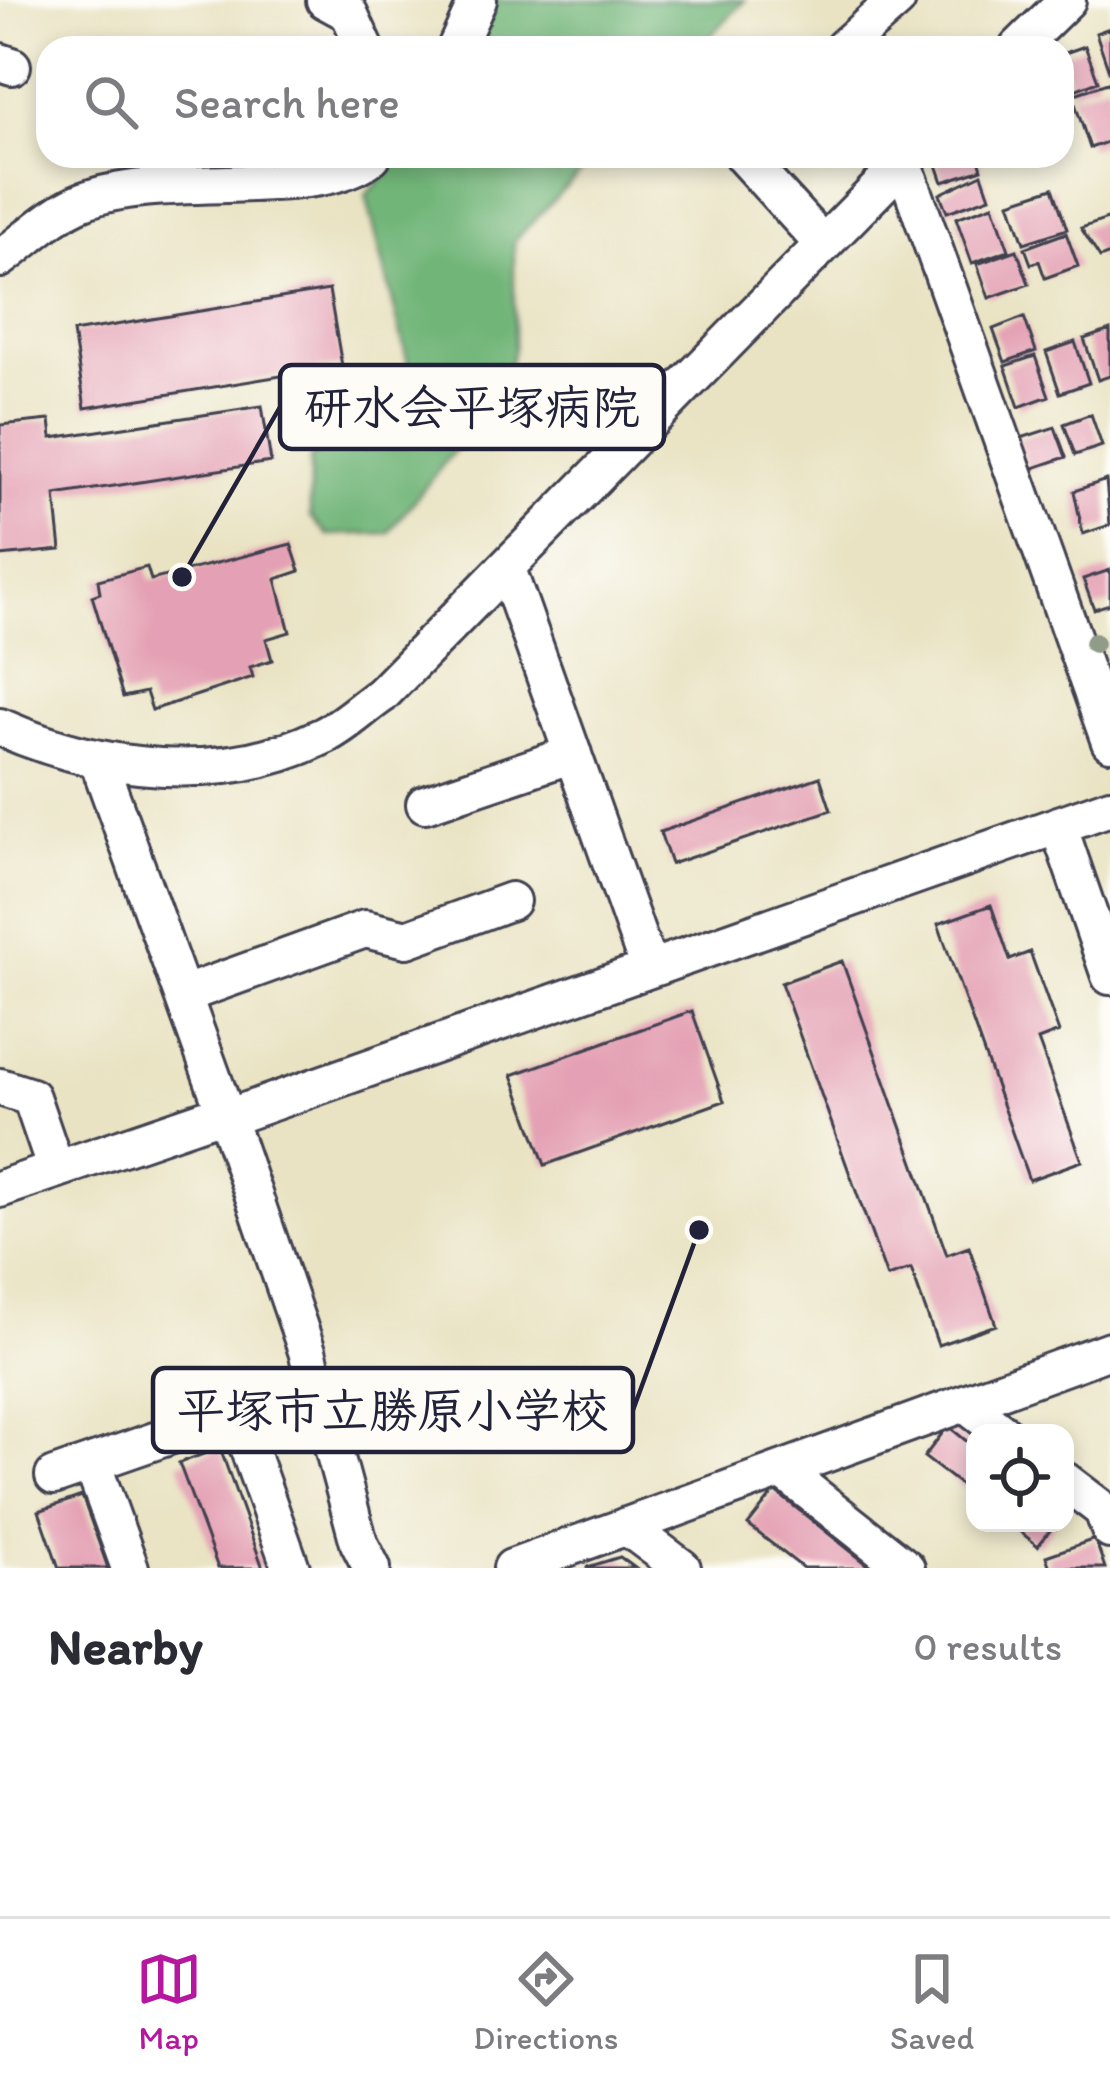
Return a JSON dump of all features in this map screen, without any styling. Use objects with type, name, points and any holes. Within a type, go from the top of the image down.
[{"type":"street","points":[[325,0],[350,14],[360,36]]},
{"type":"street","points":[[461,36],[478,0]]},
{"type":"street","points":[[856,36],[897,0]]},
{"type":"street","points":[[1030,36],[1067,0]]},
{"type":"street","points":[[0,260],[80,201],[150,184],[343,175],[353,168]]},
{"type":"street","points":[[754,168],[823,244]]},
{"type":"street","points":[[0,727],[98,760],[190,769],[267,758],[324,736],[381,694],[897,168]]},
{"type":"street","points":[[909,168],[1110,742]]},
{"type":"street","points":[[507,569],[648,966]]},
{"type":"street","points":[[425,804],[573,754]]},
{"type":"street","points":[[98,760],[185,994],[316,1385],[359,1544],[372,1568]]},
{"type":"street","points":[[0,1190],[1110,807]]},
{"type":"street","points":[[1058,825],[1110,976]]},
{"type":"street","points":[[185,994],[365,929],[407,939],[511,901]]},
{"type":"street","points":[[0,1087],[31,1097],[56,1170]]},
{"type":"street","points":[[512,1568],[1110,1350]]},
{"type":"street","points":[[54,1476],[316,1385]]},
{"type":"street","points":[[964,1403],[991,1424]]},
{"type":"street","points":[[236,1413],[291,1568]]},
{"type":"street","points":[[92,1463],[130,1568]]},
{"type":"street","points":[[782,1470],[906,1568]]},
{"type":"street","points":[[1074,1488],[1103,1510],[1110,1530]]},
{"type":"street","points":[[626,1526],[682,1568]]},
{"type":"green space","points":[[495,0],[745,0],[710,36],[478,36]]},
{"type":"green space","points":[[392,168],[584,168],[514,241],[514,348],[502,391],[388,533],[327,535],[310,517],[310,458],[414,387],[366,195]]},
{"type":"building","points":[[1110,28],[1110,71],[1109,71],[1096,33]]},
{"type":"building","points":[[1085,46],[1098,81],[1074,90],[1074,50]]},
{"type":"building","points":[[1110,82],[1110,141],[1090,148],[1074,94]]},
{"type":"building","points":[[938,168],[982,168],[982,169],[943,182]]},
{"type":"building","points":[[982,174],[990,197],[947,212],[940,194]]},
{"type":"building","points":[[1053,188],[1067,229],[1024,243],[1010,202]]},
{"type":"building","points":[[993,205],[1009,250],[972,263],[956,218]]},
{"type":"building","points":[[1110,218],[1110,254],[1100,258],[1081,228]]},
{"type":"building","points":[[1066,233],[1078,266],[1045,278],[1039,261],[1031,264],[1025,248]]},
{"type":"building","points":[[1017,250],[1029,284],[989,298],[977,264]]},
{"type":"building","points":[[329,290],[342,366],[85,408],[73,332]]},
{"type":"building","points":[[1024,317],[1036,351],[1005,362],[993,329]]},
{"type":"building","points":[[1110,330],[1110,376],[1098,380],[1084,339]]},
{"type":"building","points":[[1075,342],[1089,383],[1060,393],[1046,352]]},
{"type":"building","points":[[1035,356],[1049,396],[1019,407],[1005,366]]},
{"type":"building","points":[[262,406],[271,462],[55,495],[61,550],[0,556],[0,425],[50,420],[52,438]]},
{"type":"building","points":[[1091,414],[1102,446],[1075,455],[1064,424]]},
{"type":"building","points":[[1055,427],[1066,457],[1028,470],[1018,439]]},
{"type":"building","points":[[1106,480],[1110,525],[1083,534],[1074,491]]},
{"type":"building","points":[[291,544],[300,571],[276,579],[290,632],[266,639],[272,660],[250,667],[253,677],[152,710],[146,692],[123,697],[92,596],[100,593],[98,580],[147,567],[151,580]]},
{"type":"building","points":[[1110,570],[1110,604],[1094,609],[1083,579]]},
{"type":"building","points":[[820,777],[831,810],[671,864],[660,832]]},
{"type":"building","points":[[991,905],[1010,960],[1030,952],[1059,1032],[1038,1040],[1082,1161],[1029,1180],[938,924]]},
{"type":"building","points":[[842,961],[947,1255],[969,1247],[996,1325],[938,1345],[911,1269],[887,1277],[781,983]]},
{"type":"building","points":[[692,1011],[724,1101],[545,1165],[512,1075]]},
{"type":"building","points":[[948,1426],[966,1441],[966,1489],[924,1457]]},
{"type":"building","points":[[220,1448],[263,1568],[218,1568],[179,1463]]},
{"type":"building","points":[[775,1491],[872,1568],[803,1568],[748,1525]]},
{"type":"building","points":[[82,1496],[108,1568],[59,1568],[39,1511]]},
{"type":"building","points":[[1020,1532],[1049,1532],[1038,1546]]},
{"type":"building","points":[[1095,1539],[1105,1568],[1050,1568],[1046,1556]]},
{"type":"building","points":[[620,1557],[635,1568],[587,1568],[587,1567]]},
{"type":"place","name":"研水会平塚病院","points":[[182,577]]},
{"type":"place","name":"平塚市立勝原小学校","points":[[699,1230]]}]
